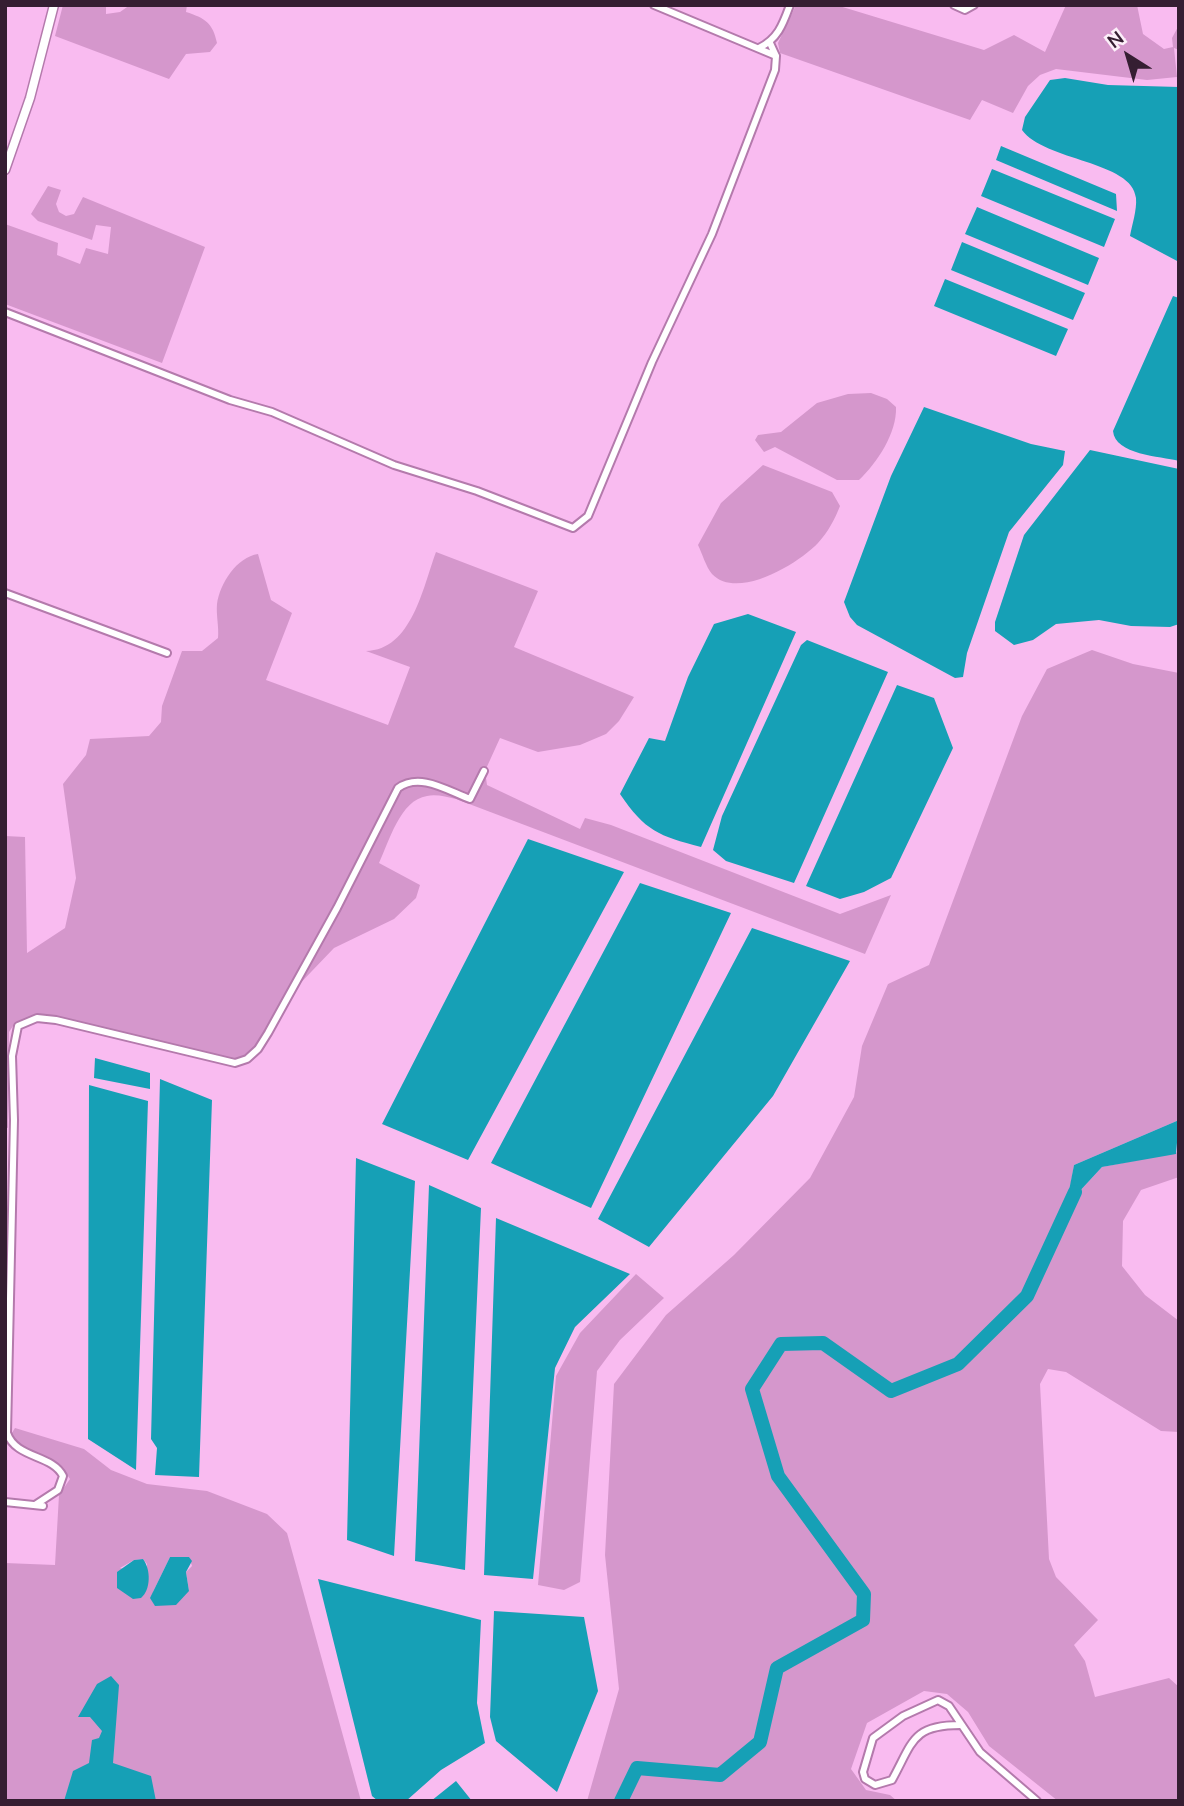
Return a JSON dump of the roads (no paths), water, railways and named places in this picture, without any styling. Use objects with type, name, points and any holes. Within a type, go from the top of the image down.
[{"type":"street","points":[[5,170],[30,97],[54,5]]},
{"type":"street","points":[[653,5],[776,56]]},
{"type":"street","points":[[759,48],[770,43],[779,33],[790,5]]},
{"type":"street","points":[[954,5],[965,10],[974,5]]},
{"type":"street","points":[[5,312],[230,400],[272,412],[394,465],[573,528],[587,516],[652,362],[712,234],[775,70],[776,56],[770,43]]},
{"type":"street","points":[[5,593],[167,653]]},
{"type":"street","points":[[35,1505],[58,1490],[63,1476],[55,1467],[17,1448],[6,1433],[14,1120],[12,1056],[18,1026],[29,1019],[47,1019],[236,1063],[247,1059],[258,1049],[289,995],[398,788],[406,782],[426,782],[470,799],[484,771]]},
{"type":"street","points":[[5,1502],[43,1506]]},
{"type":"street","points":[[960,1725],[938,1725],[925,1730],[908,1750],[892,1780],[875,1785],[865,1779],[864,1766],[873,1738],[903,1716],[938,1700],[948,1705],[980,1752],[1037,1801]]},
{"type":"waterway","points":[[621,1801],[637,1768],[720,1775],[760,1742],[777,1668],[863,1620],[864,1594],[778,1476],[752,1389],[781,1344],[823,1343],[891,1391],[958,1364],[1027,1296],[1075,1192]]}]
